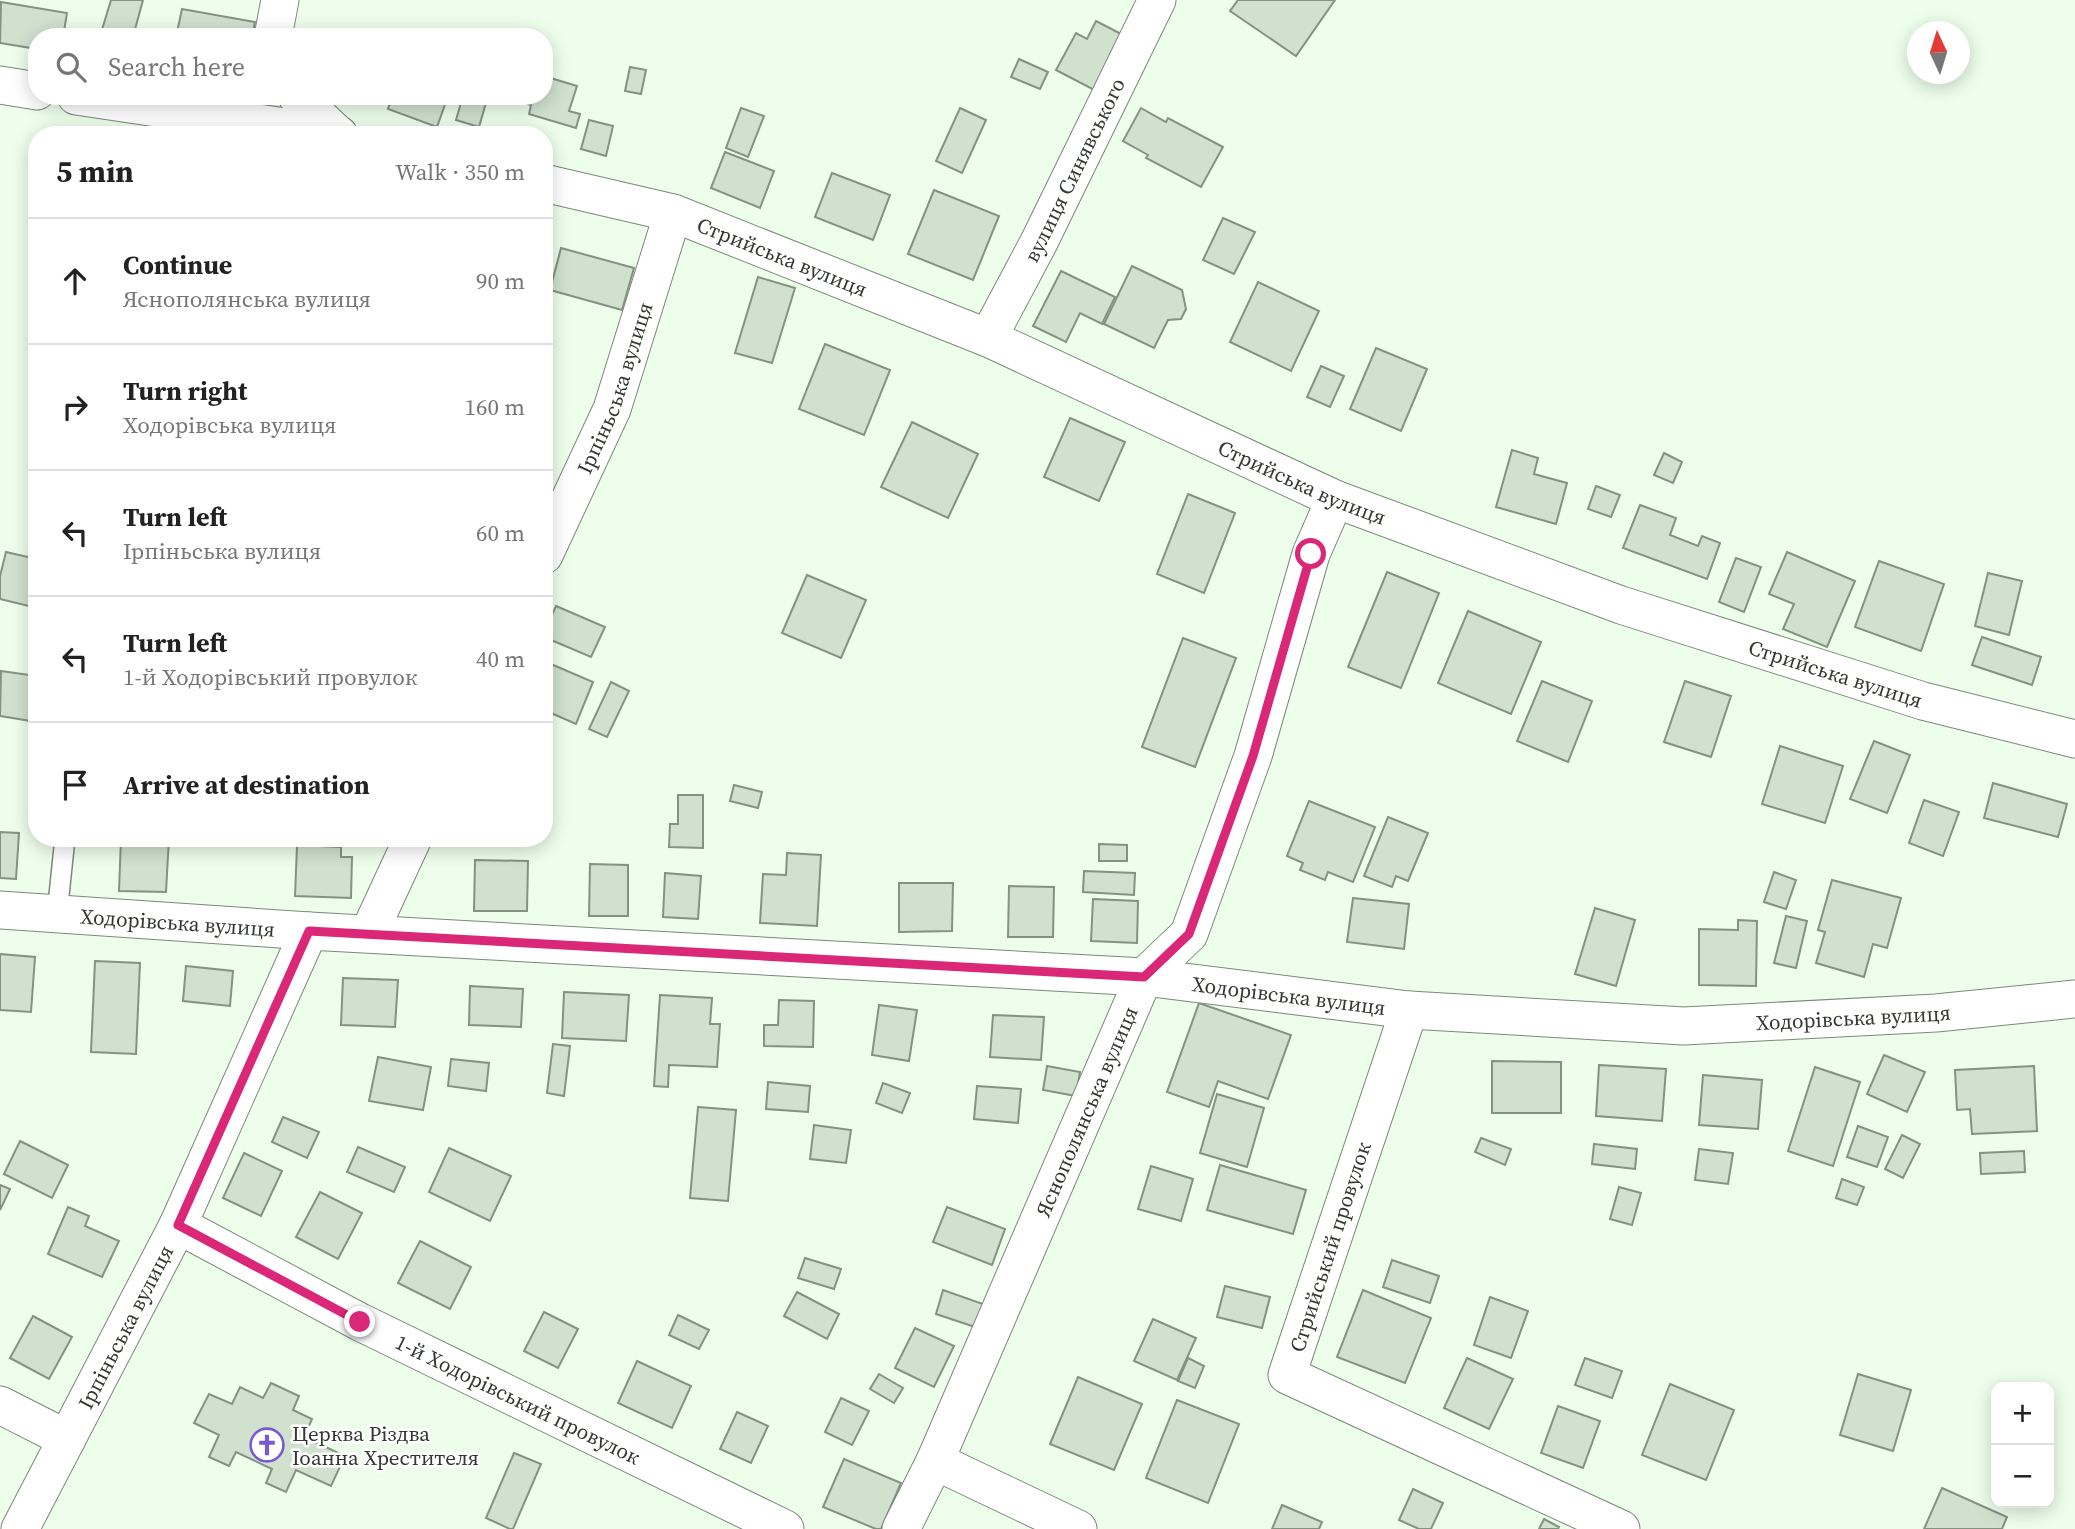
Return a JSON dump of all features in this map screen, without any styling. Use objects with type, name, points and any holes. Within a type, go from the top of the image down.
[{"type":"street","points":[[275,28],[280,0]]},
{"type":"street","name":"вулиця Синявського","points":[[988,338],[1039,242],[1157,0]]},
{"type":"street","points":[[0,85],[28,90]]},
{"type":"street","points":[[136,105],[278,126]]},
{"type":"street","points":[[307,105],[329,126]]},
{"type":"street","name":"Стрийська вулиця","points":[[553,185],[673,213],[988,338],[1335,499],[1621,605],[1923,701],[2075,739]]},
{"type":"street","name":"Ірпіньська вулиця","points":[[553,536],[612,409],[673,213]]},
{"type":"street","name":"Яснополянська вулиця","points":[[901,1529],[935,1461],[1144,977],[1189,934],[1253,756],[1311,554],[1335,499]]},
{"type":"street","points":[[369,933],[409,847]]},
{"type":"street","name":"Ходорівська вулиця","points":[[0,911],[309,931],[1144,977],[1409,1010],[1684,1026],[1936,1013],[2075,999]]},
{"type":"street","name":"Ірпіньська вулиця","points":[[20,1529],[178,1225],[309,931]]},
{"type":"street","name":"Стрийський провулок","points":[[1409,1010],[1287,1375],[1621,1529]]},
{"type":"street","name":"1-й Ходорівський провулок","points":[[178,1225],[360,1322],[785,1529]]},
{"type":"street","points":[[0,1405],[67,1439]]},
{"type":"street","points":[[935,1461],[1078,1529]]},
{"type":"lane","points":[[57,914],[64,847]]},
{"type":"building","points":[[111,0],[143,0],[135,28],[103,28]]},
{"type":"building","points":[[1238,0],[1335,0],[1296,56],[1230,11]]},
{"type":"building","points":[[1,2],[67,13],[64,28],[28,28],[28,48],[0,43]]},
{"type":"building","points":[[182,9],[255,22],[254,28],[178,28]]},
{"type":"building","points":[[1096,21],[1127,37],[1098,92],[1056,70],[1076,33],[1087,39]]},
{"type":"building","points":[[1019,59],[1048,72],[1040,89],[1011,77]]},
{"type":"building","points":[[630,67],[646,70],[641,94],[625,91]]},
{"type":"building","points":[[553,79],[577,86],[569,111],[580,114],[576,128],[529,114],[531,105],[553,105]]},
{"type":"building","points":[[389,105],[445,105],[437,126],[388,109]]},
{"type":"building","points":[[460,105],[485,105],[479,126],[456,120]]},
{"type":"building","points":[[741,108],[764,116],[748,157],[726,148]]},
{"type":"building","points":[[960,108],[986,120],[962,173],[936,161]]},
{"type":"building","points":[[1141,108],[1166,122],[1168,118],[1223,147],[1201,187],[1146,158],[1148,155],[1123,141]]},
{"type":"building","points":[[589,120],[613,126],[606,156],[581,149]]},
{"type":"building","points":[[725,152],[774,171],[760,208],[711,188]]},
{"type":"building","points":[[832,173],[890,195],[873,240],[815,217]]},
{"type":"building","points":[[934,190],[999,216],[973,280],[908,254]]},
{"type":"building","points":[[1223,218],[1255,232],[1234,274],[1203,260]]},
{"type":"building","points":[[561,248],[634,268],[622,310],[553,291],[553,279]]},
{"type":"building","points":[[1132,266],[1182,290],[1186,309],[1181,319],[1168,320],[1154,348],[1104,324]]},
{"type":"building","points":[[1061,271],[1115,297],[1102,324],[1080,313],[1066,342],[1033,326]]},
{"type":"building","points":[[758,277],[795,288],[772,363],[735,353]]},
{"type":"building","points":[[1258,282],[1319,311],[1291,371],[1230,342]]},
{"type":"building","points":[[825,344],[890,370],[864,435],[799,409]]},
{"type":"building","points":[[1376,348],[1427,369],[1401,431],[1350,409]]},
{"type":"building","points":[[1321,366],[1344,376],[1330,407],[1307,397]]},
{"type":"building","points":[[1070,418],[1125,442],[1099,501],[1044,477]]},
{"type":"building","points":[[912,422],[978,454],[948,518],[881,487]]},
{"type":"building","points":[[1512,450],[1538,458],[1534,474],[1567,483],[1556,524],[1496,507]]},
{"type":"building","points":[[1664,453],[1682,462],[1673,483],[1654,475]]},
{"type":"building","points":[[1596,486],[1620,495],[1611,517],[1588,509]]},
{"type":"building","points":[[1188,494],[1235,513],[1204,593],[1157,574]]},
{"type":"building","points":[[1640,505],[1676,518],[1670,535],[1698,546],[1702,536],[1720,543],[1707,579],[1623,548]]},
{"type":"building","points":[[6,552],[28,557],[28,606],[0,599],[0,576]]},
{"type":"building","points":[[1787,552],[1855,581],[1827,647],[1783,629],[1794,604],[1769,594]]},
{"type":"building","points":[[1736,558],[1761,567],[1744,612],[1719,602]]},
{"type":"building","points":[[1879,561],[1944,584],[1921,651],[1855,627]]},
{"type":"building","points":[[1387,572],[1439,593],[1401,688],[1348,667]]},
{"type":"building","points":[[1988,573],[2022,581],[2009,635],[1975,626]]},
{"type":"building","points":[[807,575],[866,600],[841,658],[782,633]]},
{"type":"building","points":[[556,606],[605,627],[591,657],[553,641],[553,612]]},
{"type":"building","points":[[1468,611],[1541,642],[1511,714],[1438,683]]},
{"type":"building","points":[[1982,637],[2041,657],[2032,685],[1972,665]]},
{"type":"building","points":[[1183,638],[1236,658],[1195,767],[1142,747]]},
{"type":"building","points":[[553,665],[593,682],[576,724],[553,714]]},
{"type":"building","points":[[1,671],[28,675],[28,721],[0,716]]},
{"type":"building","points":[[1542,681],[1592,701],[1568,762],[1517,741]]},
{"type":"building","points":[[1685,681],[1731,696],[1711,757],[1664,742]]},
{"type":"building","points":[[611,682],[629,691],[607,737],[589,729]]},
{"type":"building","points":[[1874,741],[1910,755],[1887,813],[1850,799]]},
{"type":"building","points":[[1780,746],[1843,766],[1825,823],[1762,804]]},
{"type":"building","points":[[1993,783],[2067,804],[2058,837],[1984,818]]},
{"type":"building","points":[[734,785],[762,792],[758,808],[730,801]]},
{"type":"building","points":[[678,795],[703,795],[703,848],[669,847],[670,824],[678,824]]},
{"type":"building","points":[[1924,800],[1959,812],[1943,856],[1909,843]]},
{"type":"building","points":[[1309,801],[1375,827],[1353,882],[1328,872],[1325,880],[1300,870],[1303,863],[1287,856]]},
{"type":"building","points":[[1388,817],[1428,833],[1408,881],[1396,876],[1392,887],[1364,876]]},
{"type":"building","points":[[0,832],[19,833],[16,879],[0,878]]},
{"type":"building","points":[[1099,844],[1127,845],[1127,861],[1099,861]]},
{"type":"building","points":[[121,847],[168,847],[166,892],[119,891]]},
{"type":"building","points":[[297,847],[341,847],[341,857],[352,857],[351,898],[295,896]]},
{"type":"building","points":[[787,853],[821,855],[817,926],[760,923],[763,874],[786,875]]},
{"type":"building","points":[[475,860],[528,861],[527,911],[474,911]]},
{"type":"building","points":[[590,864],[628,865],[628,916],[589,916]]},
{"type":"building","points":[[1084,871],[1135,873],[1134,895],[1083,892]]},
{"type":"building","points":[[1774,872],[1796,880],[1786,909],[1764,902]]},
{"type":"building","points":[[665,873],[701,876],[698,919],[663,917]]},
{"type":"building","points":[[1832,880],[1901,898],[1887,948],[1873,944],[1864,977],[1816,963],[1825,932],[1818,930]]},
{"type":"building","points":[[899,883],[953,883],[952,931],[899,932]]},
{"type":"building","points":[[1009,886],[1054,887],[1053,937],[1008,937]]},
{"type":"building","points":[[1353,898],[1409,904],[1404,949],[1347,942]]},
{"type":"building","points":[[1093,899],[1138,901],[1137,943],[1091,941]]},
{"type":"building","points":[[1595,908],[1635,920],[1616,986],[1575,974]]},
{"type":"building","points":[[1786,916],[1807,921],[1796,968],[1774,963]]},
{"type":"building","points":[[1738,920],[1757,921],[1756,986],[1699,985],[1699,929],[1738,930]]},
{"type":"building","points":[[0,954],[35,957],[31,1012],[0,1010]]},
{"type":"building","points":[[95,961],[140,963],[136,1054],[91,1052]]},
{"type":"building","points":[[186,966],[233,971],[230,1006],[183,1001]]},
{"type":"building","points":[[343,978],[398,980],[395,1027],[341,1025]]},
{"type":"building","points":[[470,986],[523,989],[521,1027],[469,1025]]},
{"type":"building","points":[[564,992],[629,995],[626,1041],[562,1038]]},
{"type":"building","points":[[660,995],[712,998],[710,1024],[720,1024],[717,1067],[669,1065],[668,1087],[654,1086]]},
{"type":"building","points":[[779,1000],[814,1001],[813,1047],[764,1046],[764,1025],[778,1025]]},
{"type":"building","points":[[1199,1003],[1291,1035],[1268,1099],[1218,1081],[1209,1107],[1167,1092]]},
{"type":"building","points":[[879,1005],[917,1010],[909,1061],[872,1055]]},
{"type":"building","points":[[993,1015],[1044,1017],[1041,1060],[990,1057]]},
{"type":"building","points":[[553,1044],[570,1046],[564,1096],[547,1093]]},
{"type":"building","points":[[1884,1055],[1925,1072],[1907,1112],[1867,1094]]},
{"type":"building","points":[[378,1057],[431,1067],[423,1110],[369,1101]]},
{"type":"building","points":[[451,1059],[489,1063],[486,1091],[448,1086]]},
{"type":"building","points":[[1492,1061],[1561,1062],[1561,1113],[1492,1113]]},
{"type":"building","points":[[1599,1065],[1666,1069],[1662,1121],[1596,1116]]},
{"type":"building","points":[[1047,1066],[1080,1072],[1076,1096],[1043,1090]]},
{"type":"building","points":[[2034,1066],[2037,1131],[1972,1134],[1970,1109],[1957,1110],[1955,1070]]},
{"type":"building","points":[[1815,1067],[1860,1082],[1833,1166],[1788,1151]]},
{"type":"building","points":[[1703,1075],[1762,1080],[1758,1129],[1699,1125]]},
{"type":"building","points":[[768,1082],[810,1086],[808,1112],[766,1109]]},
{"type":"building","points":[[883,1083],[910,1093],[902,1113],[876,1103]]},
{"type":"building","points":[[977,1086],[1021,1089],[1018,1123],[974,1119]]},
{"type":"building","points":[[1217,1094],[1264,1108],[1247,1167],[1200,1153]]},
{"type":"building","points":[[698,1107],[736,1110],[728,1201],[690,1198]]},
{"type":"building","points":[[283,1117],[319,1132],[307,1158],[272,1142]]},
{"type":"building","points":[[814,1125],[851,1130],[846,1163],[810,1159]]},
{"type":"building","points":[[1858,1126],[1888,1137],[1877,1167],[1847,1157]]},
{"type":"building","points":[[1902,1135],[1920,1144],[1903,1178],[1885,1169]]},
{"type":"building","points":[[1481,1138],[1511,1149],[1505,1165],[1475,1152]]},
{"type":"building","points":[[20,1141],[68,1165],[52,1198],[4,1174]]},
{"type":"building","points":[[1594,1144],[1637,1149],[1635,1169],[1592,1164]]},
{"type":"building","points":[[358,1147],[405,1167],[394,1192],[347,1172]]},
{"type":"building","points":[[449,1148],[511,1176],[490,1221],[429,1192]]},
{"type":"building","points":[[1699,1149],[1733,1153],[1728,1184],[1695,1180]]},
{"type":"building","points":[[2024,1151],[2025,1172],[1981,1174],[1980,1153]]},
{"type":"building","points":[[244,1153],[282,1171],[261,1216],[223,1198]]},
{"type":"building","points":[[1220,1165],[1306,1190],[1293,1234],[1207,1210]]},
{"type":"building","points":[[1151,1166],[1193,1179],[1181,1221],[1138,1209]]},
{"type":"building","points":[[1842,1179],[1864,1187],[1857,1205],[1836,1198]]},
{"type":"building","points":[[0,1185],[10,1189],[0,1210]]},
{"type":"building","points":[[1619,1187],[1641,1193],[1632,1225],[1610,1219]]},
{"type":"building","points":[[320,1192],[362,1213],[338,1259],[296,1237]]},
{"type":"building","points":[[68,1207],[89,1216],[85,1226],[119,1241],[102,1277],[48,1254]]},
{"type":"building","points":[[947,1207],[1005,1229],[992,1265],[933,1242]]},
{"type":"building","points":[[420,1241],[471,1267],[450,1309],[398,1283]]},
{"type":"building","points":[[805,1258],[841,1269],[834,1289],[798,1278]]},
{"type":"building","points":[[1392,1260],[1439,1276],[1430,1303],[1383,1287]]},
{"type":"building","points":[[1225,1286],[1270,1297],[1262,1328],[1217,1317]]},
{"type":"building","points":[[943,1290],[983,1304],[975,1327],[936,1314]]},
{"type":"building","points":[[1363,1290],[1431,1318],[1405,1383],[1337,1357]]},
{"type":"building","points":[[797,1292],[839,1314],[827,1339],[784,1316]]},
{"type":"building","points":[[1490,1297],[1528,1311],[1511,1358],[1474,1345]]},
{"type":"building","points":[[544,1312],[578,1329],[558,1368],[524,1351]]},
{"type":"building","points":[[678,1315],[709,1330],[699,1349],[669,1335]]},
{"type":"building","points":[[33,1316],[72,1337],[49,1379],[10,1358]]},
{"type":"building","points":[[1153,1319],[1196,1338],[1177,1380],[1134,1361]]},
{"type":"building","points":[[915,1328],[954,1346],[934,1387],[895,1368]]},
{"type":"building","points":[[1188,1358],[1204,1366],[1195,1388],[1178,1381]]},
{"type":"building","points":[[1467,1358],[1513,1379],[1489,1429],[1444,1408]]},
{"type":"building","points":[[1585,1358],[1622,1371],[1612,1398],[1575,1385]]},
{"type":"building","points":[[637,1361],[691,1386],[672,1428],[618,1403]]},
{"type":"building","points":[[879,1374],[903,1388],[894,1403],[870,1389]]},
{"type":"building","points":[[1858,1374],[1911,1390],[1893,1451],[1840,1435]]},
{"type":"building","points":[[1078,1377],[1142,1404],[1114,1470],[1050,1444]]},
{"type":"building","name":"Церква Різдва Іоанна Хрестителя","points":[[271,1383],[299,1396],[293,1410],[312,1419],[304,1437],[345,1456],[331,1486],[296,1470],[286,1492],[266,1483],[272,1469],[236,1452],[229,1466],[209,1457],[219,1435],[194,1423],[209,1394],[232,1404],[240,1387],[263,1398]]},
{"type":"building","points":[[1670,1384],[1734,1410],[1706,1480],[1642,1455]]},
{"type":"building","points":[[841,1398],[869,1411],[852,1445],[825,1432]]},
{"type":"building","points":[[1177,1400],[1239,1424],[1208,1503],[1146,1478]]},
{"type":"building","points":[[1558,1406],[1600,1421],[1583,1468],[1541,1453]]},
{"type":"building","points":[[737,1412],[768,1426],[751,1463],[720,1449]]},
{"type":"building","points":[[514,1453],[541,1464],[513,1529],[510,1529],[486,1518]]},
{"type":"building","points":[[844,1459],[901,1483],[881,1529],[823,1507]]},
{"type":"building","points":[[1942,1488],[2007,1517],[2002,1529],[1924,1529]]},
{"type":"building","points":[[1413,1489],[1443,1503],[1431,1529],[1419,1529],[1399,1520]]},
{"type":"building","points":[[1282,1505],[1322,1522],[1319,1529],[1272,1529]]},
{"type":"building","points":[[1544,1519],[1559,1527],[1558,1529],[1539,1529]]},
{"type":"place","name":"Церква Різдва Іоанна Хрестителя","points":[[267,1445]]},
{"type":"route","points":[[360,1322],[178,1225],[309,931],[1144,977],[1189,934],[1253,756],[1311,554]]}]
